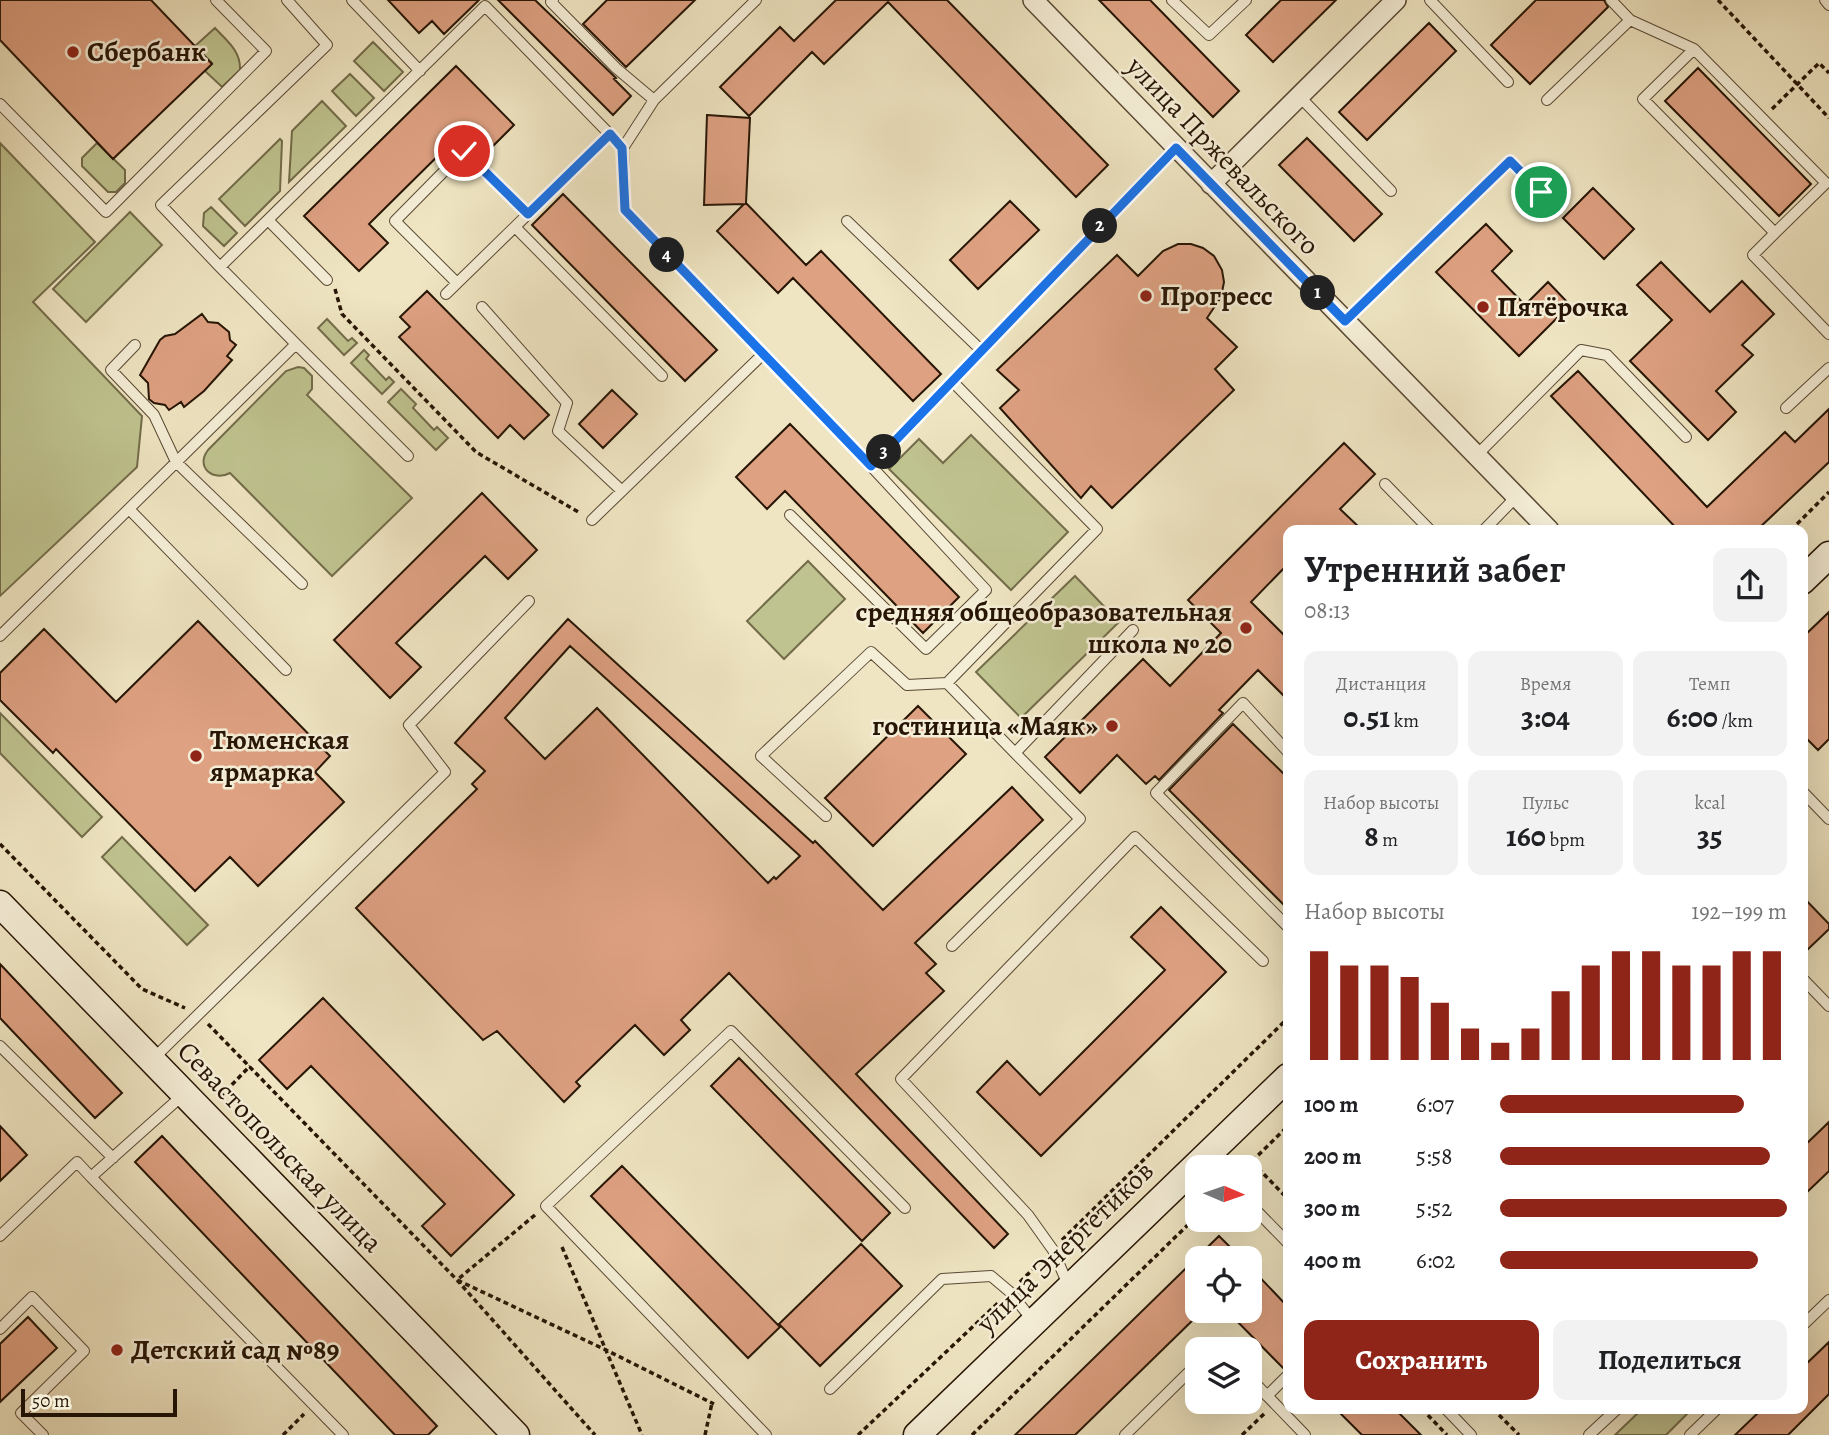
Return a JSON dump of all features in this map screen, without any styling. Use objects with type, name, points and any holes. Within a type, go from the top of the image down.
[{"type":"street","name":"улица Пржевальского","points":[[1033,0],[1544,525]]},
{"type":"street","points":[[1211,184],[1396,0]]},
{"type":"street","points":[[1808,575],[1829,555]]},
{"type":"street","name":"Севастопольская улица","points":[[0,904],[516,1435]]},
{"type":"street","name":"улица Энергетиков","points":[[1216,1155],[1283,1082]]},
{"type":"street","name":"улица Энергетиков","points":[[917,1435],[1069,1287],[1185,1183]]},
{"type":"lane","points":[[0,104],[106,212],[266,51],[216,0]]},
{"type":"lane","points":[[287,0],[327,45],[161,205],[408,456]]},
{"type":"lane","points":[[352,0],[420,71]]},
{"type":"lane","points":[[553,0],[551,2],[616,68],[654,100]]},
{"type":"lane","points":[[756,0],[654,100],[622,148],[625,210],[986,590],[926,649],[790,515]]},
{"type":"lane","points":[[1172,0],[1209,35],[1246,0]]},
{"type":"lane","points":[[1430,0],[1508,82]]},
{"type":"lane","points":[[1611,0],[1630,20],[1694,49],[1826,183],[1753,255],[1829,334]]},
{"type":"lane","points":[[1825,0],[1829,5]]},
{"type":"lane","points":[[220,267],[420,71],[482,3],[622,148]]},
{"type":"lane","points":[[1548,100],[1630,20]]},
{"type":"lane","points":[[1694,49],[1643,99],[1775,233]]},
{"type":"lane","points":[[1299,96],[1391,191]]},
{"type":"lane","points":[[446,294],[610,134]]},
{"type":"lane","points":[[871,466],[1176,148]]},
{"type":"lane","points":[[457,283],[395,221],[464,151],[528,214]]},
{"type":"lane","points":[[1345,321],[1510,161],[1541,192]]},
{"type":"lane","points":[[268,220],[327,280]]},
{"type":"lane","points":[[847,221],[982,351]]},
{"type":"lane","points":[[515,227],[662,376]]},
{"type":"lane","points":[[482,307],[567,403],[558,431],[622,491]]},
{"type":"lane","points":[[0,636],[296,344]]},
{"type":"lane","points":[[135,345],[111,370],[155,415],[176,462],[302,584]]},
{"type":"lane","points":[[1476,456],[1580,350],[1607,355],[1686,437]]},
{"type":"lane","points":[[592,520],[762,354]]},
{"type":"lane","points":[[1786,408],[1829,368]]},
{"type":"lane","points":[[826,816],[761,756],[871,652],[906,685],[947,683],[1097,529],[952,381]]},
{"type":"lane","points":[[1385,484],[1425,525]]},
{"type":"lane","points":[[1489,525],[1516,497]]},
{"type":"lane","points":[[129,509],[286,670]]},
{"type":"lane","points":[[152,1060],[446,772],[409,725],[529,601]]},
{"type":"lane","points":[[1015,753],[1133,630]]},
{"type":"lane","points":[[947,683],[1080,819],[952,946]]},
{"type":"lane","points":[[1283,747],[1243,703],[1156,793],[1283,923]]},
{"type":"lane","points":[[1808,797],[1829,819]]},
{"type":"lane","points":[[1069,1287],[1053,1250],[1028,1215],[901,1079],[1135,838],[1263,961]]},
{"type":"lane","points":[[1808,984],[1829,1006]]},
{"type":"lane","points":[[766,1435],[545,1206],[730,1031],[905,1208]]},
{"type":"lane","points":[[0,1045],[113,1158]]},
{"type":"lane","points":[[91,1177],[184,1093]]},
{"type":"lane","points":[[0,1236],[77,1161],[343,1435]]},
{"type":"lane","points":[[1262,1216],[1283,1238]]},
{"type":"lane","points":[[830,1389],[942,1279],[991,1276],[1010,1292],[1034,1322]]},
{"type":"lane","points":[[0,1329],[32,1297],[84,1351],[21,1413],[43,1435]]},
{"type":"lane","points":[[1808,1320],[1829,1300]]},
{"type":"lane","points":[[1125,1435],[1185,1376]]},
{"type":"lane","points":[[1271,1400],[1283,1382]]},
{"type":"lane","points":[[1262,1391],[1283,1412]]},
{"type":"lane","points":[[1285,1414],[1305,1435]]},
{"type":"lane","points":[[1451,1414],[1471,1435]]},
{"type":"lane","points":[[1589,1435],[1612,1414]]},
{"type":"lane","points":[[1690,1435],[1712,1414]]},
{"type":"path","points":[[1719,0],[1829,118]]},
{"type":"path","points":[[1763,118],[1819,63],[1829,73]]},
{"type":"path","points":[[327,280],[337,291],[342,314],[477,453],[592,520]]},
{"type":"path","points":[[1796,525],[1829,492]]},
{"type":"path","points":[[0,844],[142,989],[199,1014],[457,1280],[595,1435]]},
{"type":"path","points":[[858,1435],[1010,1292],[1283,1023]]},
{"type":"path","points":[[203,1113],[250,1066]]},
{"type":"path","points":[[1258,1155],[1283,1131]]},
{"type":"path","points":[[1262,1172],[1283,1194]]},
{"type":"path","points":[[457,1280],[545,1206]]},
{"type":"path","points":[[972,1435],[1185,1228]]},
{"type":"path","points":[[561,1242],[642,1435]]},
{"type":"path","points":[[457,1280],[723,1409]]},
{"type":"path","points":[[705,1435],[717,1384]]},
{"type":"path","points":[[1242,1435],[1271,1400]]},
{"type":"path","points":[[283,1435],[313,1405]]},
{"type":"path","points":[[1427,1414],[1447,1435]]},
{"type":"path","points":[[1498,1414],[1519,1435]]},
{"type":"green space","points":[[215,28],[232,47],[240,63],[240,70],[222,87],[205,71],[212,63],[195,46]]},
{"type":"green space","points":[[373,42],[403,72],[384,91],[354,61]]},
{"type":"green space","points":[[350,74],[374,98],[356,116],[332,91]]},
{"type":"green space","points":[[322,101],[346,126],[289,182],[292,131]]},
{"type":"green space","points":[[280,139],[280,191],[245,226],[219,199]]},
{"type":"green space","points":[[0,143],[95,242],[33,302],[142,416],[137,467],[0,596]]},
{"type":"green space","points":[[97,143],[125,170],[125,183],[116,192],[108,192],[82,166],[82,158]]},
{"type":"green space","points":[[211,207],[237,233],[224,246],[203,226],[204,213]]},
{"type":"green space","points":[[130,212],[162,245],[86,322],[53,289]]},
{"type":"green space","points":[[327,319],[348,341],[352,338],[357,343],[344,355],[318,328]]},
{"type":"green space","points":[[364,350],[369,355],[366,359],[386,380],[389,377],[394,382],[382,394],[351,363]]},
{"type":"green space","points":[[304,368],[312,376],[312,389],[307,395],[412,498],[332,576],[230,473],[218,476],[212,474],[204,462],[208,450],[286,371]]},
{"type":"green space","points":[[401,389],[416,404],[413,408],[434,430],[437,427],[448,438],[436,450],[388,402]]},
{"type":"green space","points":[[971,435],[1068,532],[1011,590],[889,469],[919,439],[943,463]]},
{"type":"green space","points":[[808,561],[845,599],[784,659],[747,621]]},
{"type":"green space","points":[[1075,576],[1119,622],[1021,718],[976,672]]},
{"type":"green space","points":[[0,713],[102,817],[82,837],[0,753]]},
{"type":"green space","points":[[122,837],[208,925],[187,945],[102,857]]},
{"type":"green space","points":[[1637,1414],[1687,1414],[1666,1435],[1615,1435]]},
{"type":"building","points":[[0,0],[151,0],[212,64],[113,159],[0,40]]},
{"type":"building","points":[[388,0],[479,0],[444,34],[432,21],[419,33]]},
{"type":"building","points":[[498,0],[535,0],[616,78],[614,79],[631,96],[613,115]]},
{"type":"building","points":[[607,0],[695,0],[626,67],[583,24]]},
{"type":"building","points":[[836,0],[947,0],[1108,165],[1076,197],[888,2],[824,64],[812,52],[749,116],[720,87],[780,27],[794,41]]},
{"type":"building","points":[[1099,0],[1150,0],[1239,91],[1213,117]]},
{"type":"building","points":[[1281,0],[1336,0],[1273,62],[1246,35]]},
{"type":"building","points":[[1536,0],[1604,0],[1608,7],[1530,84],[1491,45]]},
{"type":"building","points":[[1429,23],[1456,51],[1367,140],[1339,112]]},
{"type":"building","points":[[456,66],[514,125],[486,153],[464,130],[369,224],[388,243],[359,271],[304,216]]},
{"type":"building","points":[[1698,68],[1811,184],[1779,216],[1665,101]]},
{"type":"building","points":[[707,115],[750,118],[746,203],[806,265],[821,251],[941,374],[913,401],[793,278],[778,293],[717,231],[744,204],[704,205]]},
{"type":"building","points":[[1307,138],[1382,214],[1354,241],[1279,165]]},
{"type":"building","points":[[1593,188],[1634,229],[1604,259],[1563,218]]},
{"type":"building","points":[[563,194],[717,350],[685,381],[532,225]]},
{"type":"building","points":[[1010,201],[1039,230],[978,289],[950,260]]},
{"type":"building","points":[[1486,224],[1512,251],[1492,271],[1525,305],[1548,282],[1570,305],[1519,356],[1436,272]]},
{"type":"building","points":[[1178,244],[1203,248],[1214,256],[1222,270],[1224,282],[1221,297],[1207,318],[1237,347],[1215,369],[1234,390],[1112,508],[1091,486],[1081,498],[1000,408],[1019,390],[997,370],[1117,255],[1138,276],[1163,251]]},
{"type":"building","points":[[1661,262],[1710,312],[1742,281],[1774,314],[1742,345],[1753,355],[1716,391],[1736,412],[1708,440],[1630,361],[1672,320],[1637,285]]},
{"type":"building","points":[[427,291],[549,415],[524,439],[510,425],[498,438],[399,337],[410,327],[400,317]]},
{"type":"building","points":[[202,314],[208,322],[218,323],[229,332],[230,340],[236,345],[227,356],[232,360],[204,391],[184,407],[181,402],[169,410],[165,405],[149,399],[148,383],[140,375],[160,340],[175,334]]},
{"type":"building","points":[[1578,371],[1707,507],[1785,432],[1795,442],[1829,409],[1829,462],[1762,525],[1673,525],[1551,396]]},
{"type":"building","points":[[612,390],[637,414],[603,448],[579,424]]},
{"type":"building","points":[[790,424],[959,597],[923,633],[785,491],[767,509],[736,477]]},
{"type":"building","points":[[1344,443],[1375,474],[1340,509],[1357,525],[1283,525],[1283,569],[1251,602],[1283,634],[1283,695],[1258,670],[1219,710],[1223,713],[1159,780],[1155,776],[1146,784],[1117,755],[1080,793],[1045,757],[1143,659],[1170,686],[1221,633],[1188,600]]},
{"type":"building","points":[[482,493],[537,550],[508,579],[485,556],[396,643],[421,667],[390,698],[334,640]]},
{"type":"building","points":[[1829,612],[1829,739],[1818,750],[1808,740],[1808,632]]},
{"type":"building","points":[[568,619],[813,843],[815,841],[883,910],[1012,787],[1043,820],[915,943],[936,964],[926,973],[944,991],[856,1074],[1008,1234],[994,1248],[729,973],[681,1020],[690,1030],[664,1055],[635,1025],[576,1082],[580,1086],[564,1102],[497,1031],[483,1040],[356,908],[477,789],[472,784],[485,771],[455,743]],"holes":[[[570,646],[800,856],[776,879],[774,877],[768,883],[597,708],[545,759],[505,718]]]},
{"type":"building","name":"Тюменская ярмарка","points":[[198,621],[330,756],[315,772],[344,802],[258,886],[230,857],[195,891],[56,749],[53,753],[0,700],[0,673],[44,629],[116,702]]},
{"type":"building","points":[[918,706],[966,754],[873,846],[825,798]]},
{"type":"building","points":[[1233,724],[1283,773],[1283,904],[1169,790]]},
{"type":"building","points":[[1808,902],[1829,924],[1829,929],[1808,949]]},
{"type":"building","points":[[1161,907],[1226,972],[1041,1156],[977,1092],[1007,1061],[1040,1095],[1165,970],[1131,937]]},
{"type":"building","points":[[0,964],[122,1093],[95,1118],[0,1018]]},
{"type":"building","points":[[323,998],[514,1195],[451,1256],[422,1226],[445,1204],[311,1066],[287,1089],[259,1060]]},
{"type":"building","points":[[739,1058],[890,1213],[862,1241],[711,1086]]},
{"type":"building","points":[[1829,1122],[1829,1171],[1808,1191],[1808,1142]]},
{"type":"building","points":[[0,1126],[27,1155],[0,1181]]},
{"type":"building","points":[[162,1136],[437,1426],[428,1435],[395,1435],[135,1162]]},
{"type":"building","points":[[622,1166],[780,1327],[748,1358],[591,1196]]},
{"type":"building","points":[[1219,1236],[1229,1246],[1209,1246]]},
{"type":"building","points":[[861,1244],[902,1286],[820,1366],[779,1324]]},
{"type":"building","points":[[1185,1269],[1185,1323],[1190,1323],[1075,1435],[1015,1435]]},
{"type":"building","points":[[1262,1280],[1283,1302],[1283,1368],[1262,1347],[1262,1337],[1253,1337],[1239,1323],[1262,1323]]},
{"type":"building","points":[[28,1317],[57,1348],[0,1402],[0,1344]]},
{"type":"building","points":[[1829,1342],[1829,1394],[1788,1435],[1735,1435],[1757,1414],[1808,1414],[1808,1362]]},
{"type":"building","points":[[1341,1414],[1400,1414],[1421,1435],[1362,1435]]},
{"type":"place","name":"Сбербанк","points":[[73,52]]},
{"type":"place","name":"Прогресс","points":[[1146,296]]},
{"type":"place","name":"Пятёрочка","points":[[1483,307]]},
{"type":"place","name":"средняя общеобразовательная школа № 20","points":[[1246,628]]},
{"type":"place","name":"гостиница «Маяк»","points":[[1112,726]]},
{"type":"place","name":"Тюменская ярмарка","points":[[196,756]]},
{"type":"place","name":"Детский сад №89","points":[[117,1350]]},
{"type":"route","points":[[464,151],[528,214],[610,134],[622,148],[625,210],[871,466],[1176,148],[1345,321],[1510,161],[1541,192]]}]
